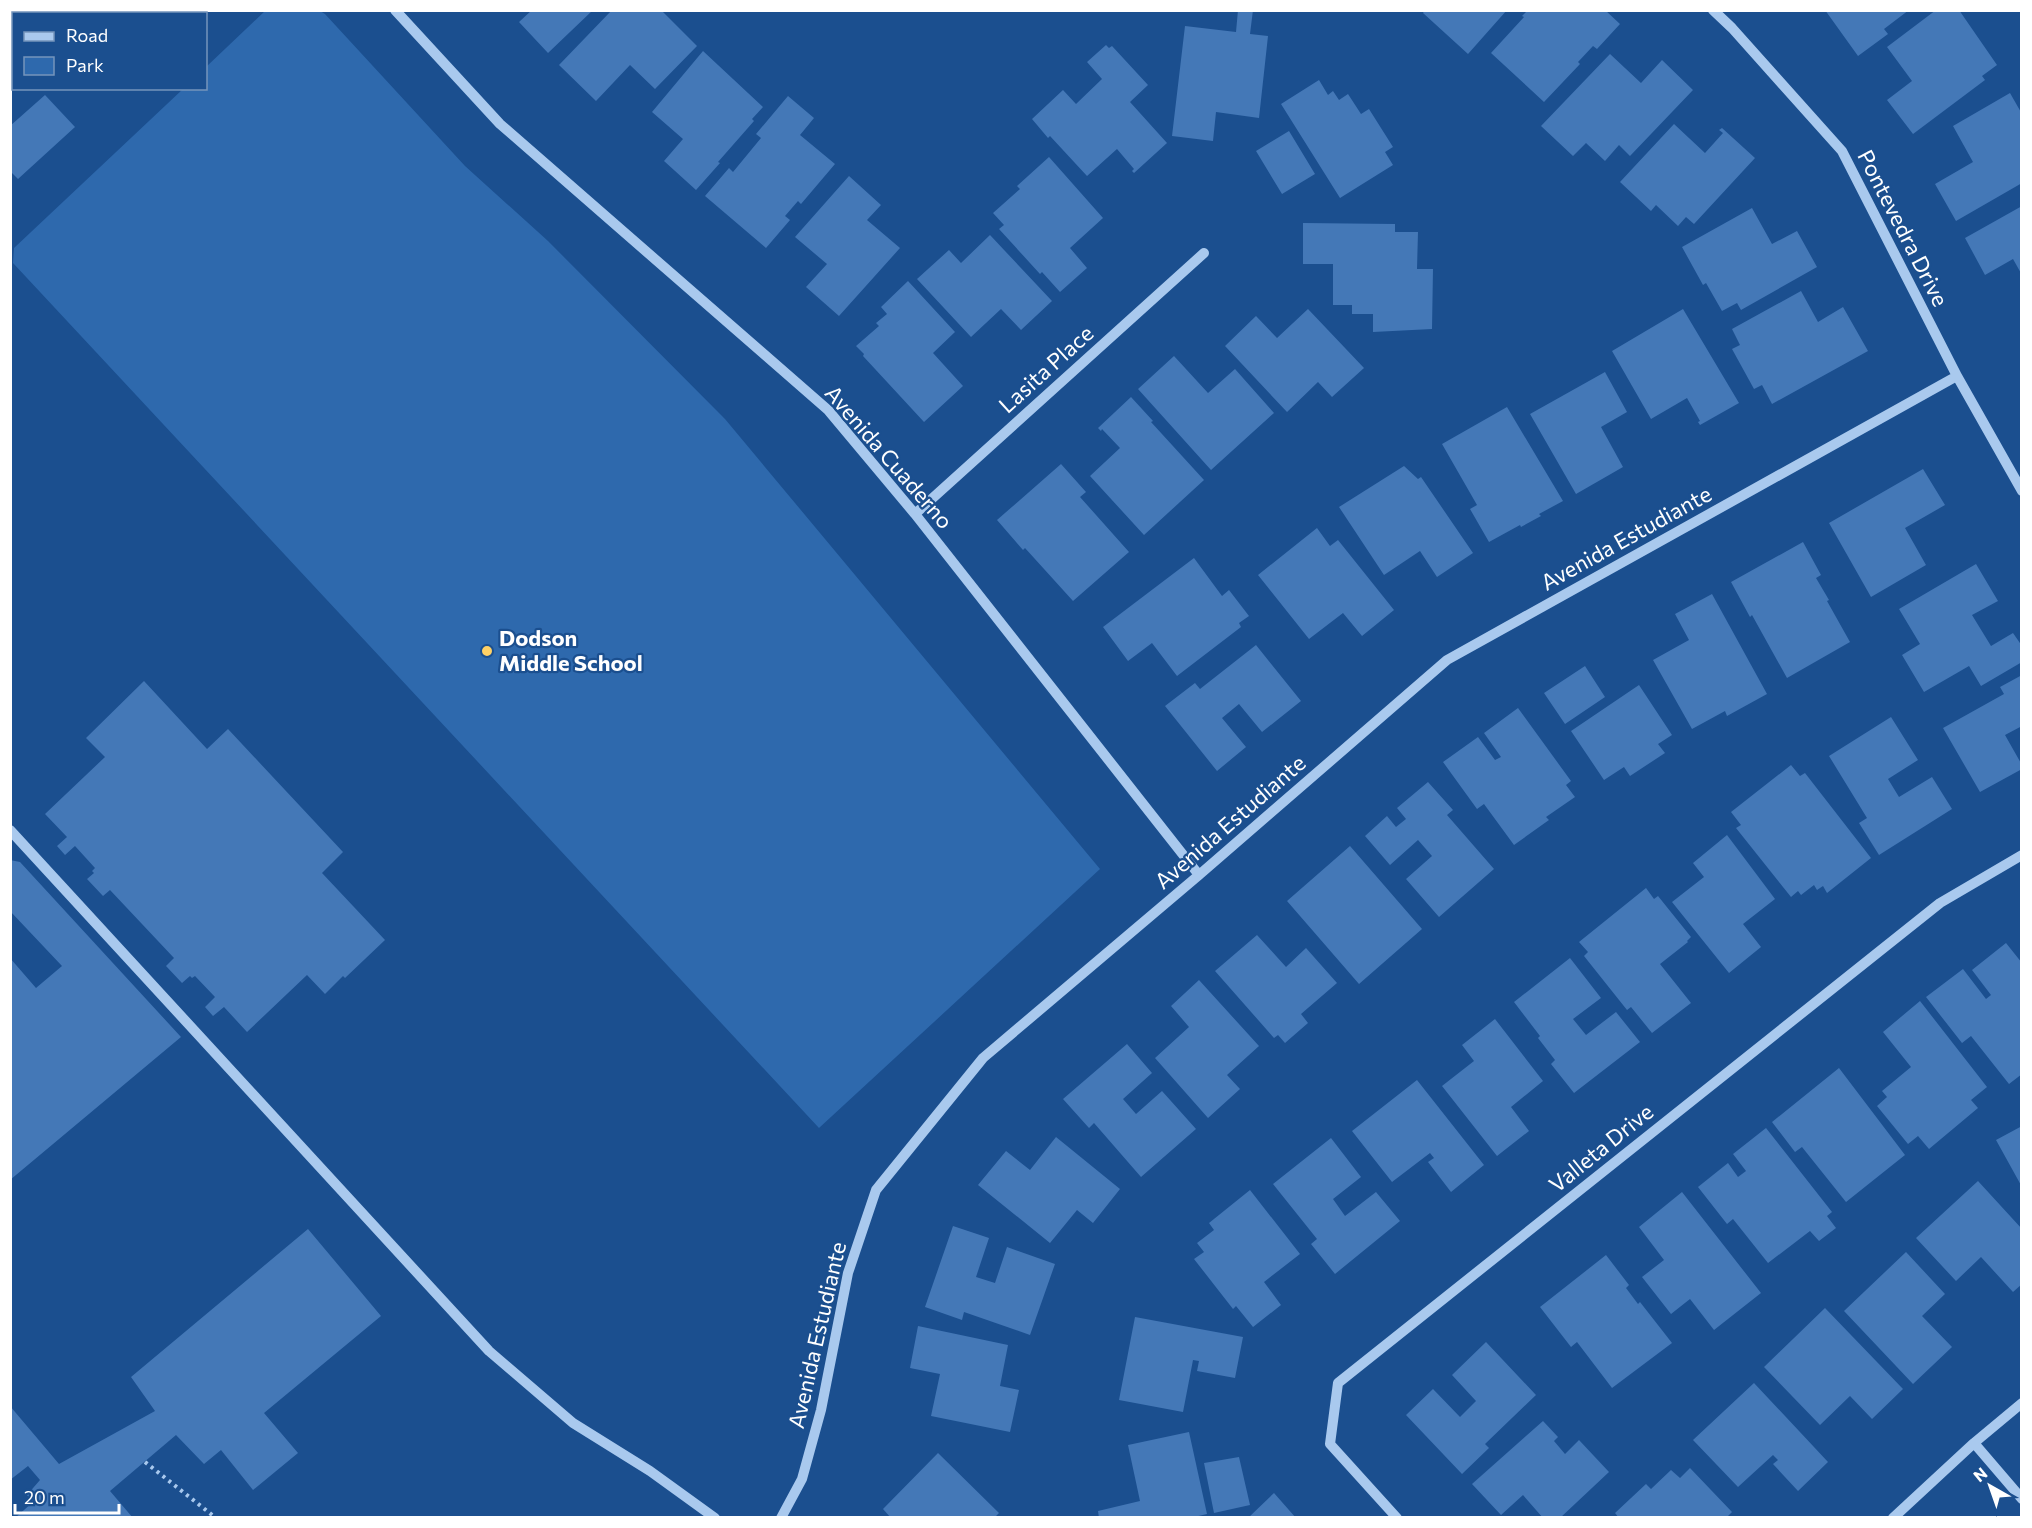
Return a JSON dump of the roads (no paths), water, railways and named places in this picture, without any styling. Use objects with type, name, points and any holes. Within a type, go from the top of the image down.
[{"type":"street","name":"Avenida Cuaderno","points":[[395,10],[500,124],[828,410],[915,514],[1199,875]]},
{"type":"street","name":"Pontevedra Drive","points":[[1713,10],[1732,28],[1842,151],[1957,376],[2022,491]]},
{"type":"street","name":"Lasita Place","points":[[915,514],[1204,253]]},
{"type":"street","name":"Avenida Estudiante","points":[[781,1518],[802,1479],[821,1410],[848,1273],[876,1190],[983,1058],[1447,660],[1957,376]]},
{"type":"street","points":[[10,830],[489,1351],[573,1423],[650,1471],[715,1518]]},
{"type":"street","name":"Valleta Drive","points":[[1397,1518],[1330,1444],[1338,1383],[1940,903],[2022,855]]},
{"type":"street","points":[[1893,1518],[2022,1402]]},
{"type":"street","points":[[1974,1443],[2022,1499]]},
{"type":"place","name":"Dodson Middle School","points":[[487,651]]}]
